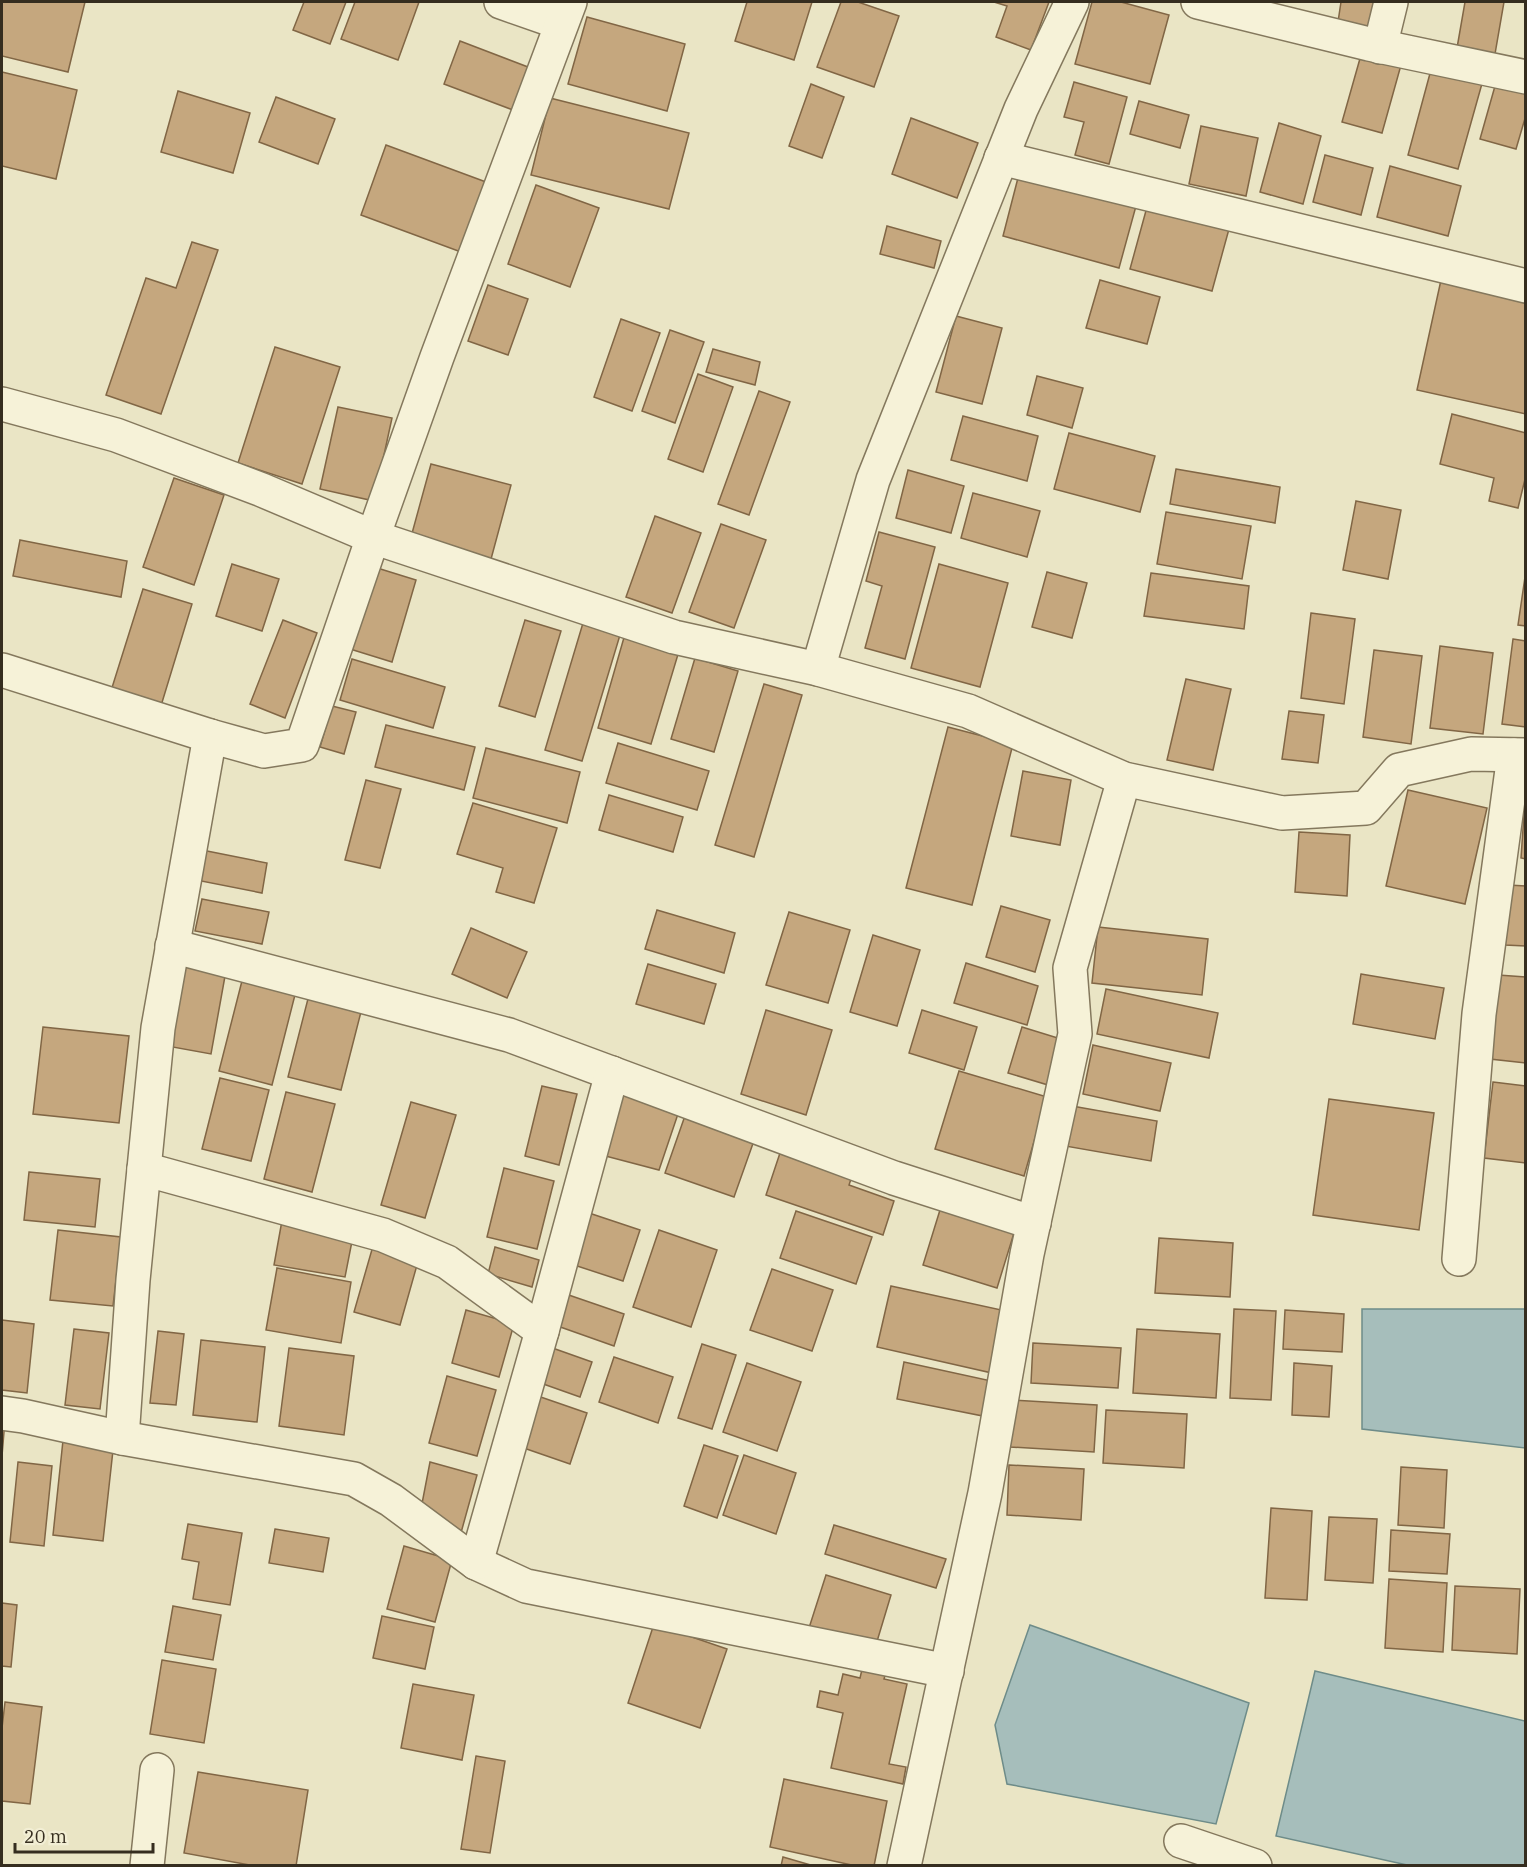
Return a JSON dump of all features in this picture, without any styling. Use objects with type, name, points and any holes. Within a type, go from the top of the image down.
[{"type":"street","points":[[2,670],[264,751],[302,745],[373,537],[566,12],[501,2]]},
{"type":"street","points":[[818,669],[873,480],[1001,158],[1072,2]]},
{"type":"street","points":[[1198,2],[1380,47],[1526,77]]},
{"type":"street","points":[[1380,47],[1391,2]]},
{"type":"street","points":[[1001,158],[1526,286]]},
{"type":"street","points":[[2,404],[116,435],[262,490],[373,537],[674,637],[818,669],[968,711],[1124,779],[1282,813],[1366,808],[1399,770],[1471,754],[1520,755],[1479,1014],[1459,1259]]},
{"type":"street","points":[[122,1438],[158,1028],[210,736]]},
{"type":"street","points":[[904,1866],[985,1493],[1034,1222],[1075,1034],[1070,968],[1124,779]]},
{"type":"street","points":[[172,946],[509,1035],[894,1178],[1034,1222]]},
{"type":"street","points":[[476,1563],[612,1073]]},
{"type":"street","points":[[144,1169],[383,1234],[447,1262],[542,1331]]},
{"type":"street","points":[[2,1413],[122,1438],[354,1479],[391,1500],[476,1563],[526,1586],[947,1671]]},
{"type":"street","points":[[147,1866],[157,1770]]},
{"type":"street","points":[[1181,1841],[1255,1866]]},
{"type":"water","points":[[1362,1309],[1525,1309],[1525,1448],[1362,1429]]},
{"type":"water","points":[[1030,1625],[1249,1703],[1216,1824],[1007,1784],[995,1725]]},
{"type":"water","points":[[1315,1671],[1525,1721],[1525,1865],[1407,1865],[1276,1836]]},
{"type":"building","points":[[2,2],[85,2],[68,72],[2,56]]},
{"type":"building","points":[[304,2],[346,2],[330,44],[293,30]]},
{"type":"building","points":[[355,2],[419,2],[398,60],[341,39]]},
{"type":"building","points":[[747,2],[812,2],[794,60],[735,41]]},
{"type":"building","points":[[841,2],[858,2],[899,16],[874,87],[817,67]]},
{"type":"building","points":[[994,2],[1049,2],[1031,50],[996,37],[1007,6]]},
{"type":"building","points":[[1092,2],[1121,2],[1169,15],[1150,84],[1075,64]]},
{"type":"building","points":[[1341,2],[1379,2],[1374,28],[1338,22]]},
{"type":"building","points":[[1465,2],[1504,2],[1495,54],[1457,48]]},
{"type":"building","points":[[587,17],[685,44],[667,111],[568,84]]},
{"type":"building","points":[[460,41],[528,67],[513,110],[444,84]]},
{"type":"building","points":[[1361,55],[1401,65],[1382,133],[1342,122]]},
{"type":"building","points":[[1432,66],[1483,80],[1458,169],[1408,155]]},
{"type":"building","points":[[2,72],[77,90],[56,179],[2,166]]},
{"type":"building","points":[[1497,79],[1526,86],[1526,115],[1516,149],[1480,139]]},
{"type":"building","points":[[1074,82],[1127,97],[1109,164],[1075,155],[1084,122],[1064,117]]},
{"type":"building","points":[[811,84],[844,97],[822,158],[789,146]]},
{"type":"building","points":[[178,91],[250,113],[233,173],[161,152]]},
{"type":"building","points":[[276,97],[335,119],[318,164],[259,142]]},
{"type":"building","points":[[550,98],[689,133],[669,209],[531,175]]},
{"type":"building","points":[[1139,101],[1189,115],[1180,148],[1130,134]]},
{"type":"building","points":[[911,118],[978,143],[957,198],[892,174]]},
{"type":"building","points":[[1279,123],[1321,136],[1303,204],[1260,192]]},
{"type":"building","points":[[1201,126],[1258,138],[1246,196],[1189,184]]},
{"type":"building","points":[[386,145],[486,182],[461,252],[361,215]]},
{"type":"building","points":[[1325,155],[1373,168],[1361,215],[1313,202]]},
{"type":"building","points":[[1390,166],[1461,186],[1448,236],[1377,217]]},
{"type":"building","points":[[1019,174],[1136,206],[1119,268],[1003,236]]},
{"type":"building","points":[[536,185],[599,208],[570,287],[508,264]]},
{"type":"building","points":[[1147,207],[1229,229],[1212,291],[1130,269]]},
{"type":"building","points":[[887,226],[941,241],[934,268],[880,254]]},
{"type":"building","points":[[192,242],[218,250],[161,414],[106,395],[146,278],[176,288]]},
{"type":"building","points":[[1100,280],[1160,297],[1147,344],[1086,328]]},
{"type":"building","points":[[1441,280],[1526,298],[1526,414],[1417,390]]},
{"type":"building","points":[[488,285],[528,299],[508,355],[468,341]]},
{"type":"building","points":[[956,316],[1002,328],[982,404],[936,392]]},
{"type":"building","points":[[621,319],[660,333],[632,411],[594,397]]},
{"type":"building","points":[[670,330],[704,342],[675,423],[642,411]]},
{"type":"building","points":[[275,347],[340,367],[302,484],[238,463]]},
{"type":"building","points":[[713,349],[760,362],[755,385],[706,372]]},
{"type":"building","points":[[698,374],[733,387],[703,472],[668,459]]},
{"type":"building","points":[[1037,376],[1083,388],[1072,428],[1027,415]]},
{"type":"building","points":[[759,391],[790,402],[749,515],[718,504]]},
{"type":"building","points":[[338,407],[392,418],[374,501],[320,489]]},
{"type":"building","points":[[1452,414],[1526,433],[1526,475],[1518,508],[1489,501],[1494,478],[1440,464]]},
{"type":"building","points":[[963,416],[1038,436],[1027,481],[951,460]]},
{"type":"building","points":[[1069,433],[1155,456],[1140,512],[1054,489]]},
{"type":"building","points":[[431,464],[511,485],[491,559],[411,537]]},
{"type":"building","points":[[1176,469],[1280,487],[1275,523],[1170,504]]},
{"type":"building","points":[[908,470],[964,486],[951,533],[896,518]]},
{"type":"building","points":[[174,478],[224,495],[194,585],[143,567]]},
{"type":"building","points":[[973,493],[1040,511],[1027,557],[961,538]]},
{"type":"building","points":[[1356,501],[1401,510],[1388,579],[1343,570]]},
{"type":"building","points":[[1166,512],[1251,526],[1242,579],[1157,564]]},
{"type":"building","points":[[655,516],[701,533],[672,613],[626,597]]},
{"type":"building","points":[[721,524],[766,540],[734,628],[689,612]]},
{"type":"building","points":[[879,532],[935,547],[905,659],[865,648],[882,586],[866,581]]},
{"type":"building","points":[[20,540],[127,561],[121,597],[13,576]]},
{"type":"building","points":[[232,564],[279,579],[262,631],[216,616]]},
{"type":"building","points":[[939,564],[1008,583],[980,687],[911,668]]},
{"type":"building","points":[[374,567],[416,580],[392,662],[350,649]]},
{"type":"building","points":[[1526,570],[1526,626],[1518,625]]},
{"type":"building","points":[[1047,572],[1087,583],[1072,638],[1032,627]]},
{"type":"building","points":[[1151,573],[1249,586],[1244,629],[1144,616]]},
{"type":"building","points":[[143,589],[192,604],[160,709],[110,694]]},
{"type":"building","points":[[1311,613],[1355,619],[1344,704],[1301,698]]},
{"type":"building","points":[[283,620],[317,633],[285,718],[250,704]]},
{"type":"building","points":[[525,620],[561,631],[535,717],[499,706]]},
{"type":"building","points":[[583,623],[620,635],[582,761],[545,750]]},
{"type":"building","points":[[625,634],[679,651],[651,744],[598,728]]},
{"type":"building","points":[[1513,639],[1526,641],[1526,727],[1502,724]]},
{"type":"building","points":[[1440,646],[1493,653],[1483,734],[1430,728]]},
{"type":"building","points":[[1374,650],[1422,656],[1411,744],[1363,737]]},
{"type":"building","points":[[695,658],[738,671],[714,752],[671,739]]},
{"type":"building","points":[[352,659],[445,687],[433,728],[340,700]]},
{"type":"building","points":[[1186,679],[1231,689],[1213,770],[1167,760]]},
{"type":"building","points":[[764,684],[802,695],[754,857],[715,845]]},
{"type":"building","points":[[332,706],[356,712],[344,754],[320,747]]},
{"type":"building","points":[[1289,711],[1324,715],[1318,763],[1282,759]]},
{"type":"building","points":[[386,725],[475,747],[464,790],[375,767]]},
{"type":"building","points":[[948,727],[1013,744],[972,905],[906,888]]},
{"type":"building","points":[[618,743],[709,771],[697,810],[606,783]]},
{"type":"building","points":[[486,748],[580,772],[567,823],[473,798]]},
{"type":"building","points":[[1023,771],[1071,780],[1060,845],[1011,836]]},
{"type":"building","points":[[366,780],[401,789],[380,868],[345,860]]},
{"type":"building","points":[[1408,790],[1487,808],[1465,904],[1386,886]]},
{"type":"building","points":[[609,795],[683,817],[673,852],[599,830]]},
{"type":"building","points":[[473,803],[557,828],[534,903],[496,892],[503,868],[457,854]]},
{"type":"building","points":[[1524,815],[1526,815],[1526,859],[1521,858]]},
{"type":"building","points":[[1299,832],[1350,835],[1347,896],[1295,892]]},
{"type":"building","points":[[202,850],[267,863],[262,893],[196,880]]},
{"type":"building","points":[[1508,885],[1526,886],[1526,946],[1505,945]]},
{"type":"building","points":[[202,899],[269,912],[262,944],[195,931]]},
{"type":"building","points":[[1001,906],[1050,920],[1035,972],[986,957]]},
{"type":"building","points":[[657,910],[735,933],[724,973],[645,949]]},
{"type":"building","points":[[789,912],[850,930],[828,1003],[766,985]]},
{"type":"building","points":[[1098,927],[1208,939],[1202,995],[1092,983]]},
{"type":"building","points":[[471,928],[527,952],[507,998],[452,974]]},
{"type":"building","points":[[873,935],[920,950],[897,1026],[850,1012]]},
{"type":"building","points":[[183,958],[227,965],[211,1054],[167,1046]]},
{"type":"building","points":[[966,963],[1038,986],[1027,1025],[954,1003]]},
{"type":"building","points":[[648,964],[716,984],[704,1024],[636,1004]]},
{"type":"building","points":[[244,973],[297,987],[272,1085],[219,1071]]},
{"type":"building","points":[[1361,974],[1444,988],[1435,1039],[1353,1024]]},
{"type":"building","points":[[1498,975],[1526,977],[1526,1063],[1490,1059]]},
{"type":"building","points":[[1106,989],[1218,1013],[1209,1058],[1097,1034]]},
{"type":"building","points":[[310,991],[363,1004],[341,1090],[288,1077]]},
{"type":"building","points":[[766,1010],[832,1030],[806,1115],[741,1094]]},
{"type":"building","points":[[922,1010],[977,1027],[964,1070],[909,1053]]},
{"type":"building","points":[[43,1027],[129,1036],[119,1123],[33,1114]]},
{"type":"building","points":[[1022,1027],[1061,1039],[1048,1085],[1008,1073]]},
{"type":"building","points":[[1093,1045],[1171,1063],[1160,1111],[1083,1094]]},
{"type":"building","points":[[959,1071],[1047,1097],[1024,1176],[935,1149]]},
{"type":"building","points":[[220,1078],[269,1090],[251,1161],[202,1149]]},
{"type":"building","points":[[1493,1082],[1526,1086],[1526,1163],[1484,1158]]},
{"type":"building","points":[[542,1086],[577,1094],[559,1165],[525,1156]]},
{"type":"building","points":[[613,1087],[681,1105],[659,1170],[594,1153]]},
{"type":"building","points":[[286,1092],[335,1104],[312,1192],[264,1179]]},
{"type":"building","points":[[1329,1099],[1434,1113],[1419,1230],[1313,1215]]},
{"type":"building","points":[[411,1102],[456,1115],[425,1218],[381,1205]]},
{"type":"building","points":[[1072,1106],[1157,1121],[1151,1161],[1065,1146]]},
{"type":"building","points":[[687,1110],[756,1135],[734,1197],[665,1173]]},
{"type":"building","points":[[780,1153],[811,1164],[854,1170],[849,1185],[894,1201],[883,1235],[766,1195]]},
{"type":"building","points":[[504,1168],[554,1181],[537,1249],[487,1237]]},
{"type":"building","points":[[29,1172],[100,1179],[95,1227],[24,1220]]},
{"type":"building","points":[[944,1197],[1018,1220],[997,1288],[923,1265]]},
{"type":"building","points":[[796,1211],[872,1237],[856,1284],[780,1258]]},
{"type":"building","points":[[586,1212],[640,1230],[623,1281],[568,1263]]},
{"type":"building","points":[[283,1215],[354,1231],[345,1277],[274,1265]]},
{"type":"building","points":[[58,1230],[121,1237],[113,1306],[50,1300]]},
{"type":"building","points":[[659,1230],[717,1250],[691,1327],[633,1307]]},
{"type":"building","points":[[1159,1238],[1233,1243],[1230,1297],[1155,1293]]},
{"type":"building","points":[[375,1239],[419,1258],[400,1325],[354,1312]]},
{"type":"building","points":[[495,1247],[539,1260],[532,1287],[488,1274]]},
{"type":"building","points":[[277,1268],[351,1282],[341,1343],[266,1330]]},
{"type":"building","points":[[772,1269],[833,1290],[812,1351],[750,1330]]},
{"type":"building","points":[[891,1286],[1006,1311],[992,1373],[877,1347]]},
{"type":"building","points":[[560,1292],[624,1314],[614,1346],[549,1323]]},
{"type":"building","points":[[1234,1309],[1276,1311],[1271,1400],[1230,1398]]},
{"type":"building","points":[[466,1310],[514,1324],[499,1377],[452,1363]]},
{"type":"building","points":[[1285,1310],[1344,1314],[1342,1352],[1283,1349]]},
{"type":"building","points":[[2,1320],[34,1324],[27,1393],[2,1390]]},
{"type":"building","points":[[74,1329],[109,1333],[100,1409],[65,1405]]},
{"type":"building","points":[[1137,1329],[1220,1334],[1216,1398],[1133,1393]]},
{"type":"building","points":[[158,1331],[184,1334],[176,1405],[150,1403]]},
{"type":"building","points":[[201,1340],[265,1347],[257,1422],[193,1415]]},
{"type":"building","points":[[1033,1343],[1121,1348],[1118,1388],[1031,1383]]},
{"type":"building","points":[[702,1344],[736,1355],[712,1429],[678,1418]]},
{"type":"building","points":[[544,1345],[592,1362],[580,1397],[532,1380]]},
{"type":"building","points":[[289,1348],[354,1356],[344,1435],[279,1426]]},
{"type":"building","points":[[614,1357],[673,1377],[658,1423],[599,1402]]},
{"type":"building","points":[[904,1362],[996,1382],[988,1417],[897,1399]]},
{"type":"building","points":[[747,1363],[801,1382],[777,1451],[723,1432]]},
{"type":"building","points":[[1294,1363],[1332,1366],[1329,1417],[1292,1415]]},
{"type":"building","points":[[447,1376],[496,1390],[477,1456],[429,1443]]},
{"type":"building","points":[[532,1394],[587,1413],[570,1464],[515,1445]]},
{"type":"building","points":[[1012,1400],[1097,1405],[1094,1452],[1010,1447]]},
{"type":"building","points":[[1106,1410],[1187,1414],[1184,1468],[1103,1463]]},
{"type":"building","points":[[2,1420],[5,1420],[2,1456]]},
{"type":"building","points":[[64,1431],[114,1441],[103,1541],[53,1535]]},
{"type":"building","points":[[704,1445],[738,1456],[717,1518],[684,1506]]},
{"type":"building","points":[[744,1455],[796,1473],[776,1534],[723,1515]]},
{"type":"building","points":[[18,1462],[52,1466],[44,1546],[10,1542]]},
{"type":"building","points":[[430,1462],[477,1475],[459,1540],[420,1514]]},
{"type":"building","points":[[1009,1465],[1084,1469],[1081,1520],[1007,1515]]},
{"type":"building","points":[[1401,1467],[1447,1470],[1444,1528],[1398,1525]]},
{"type":"building","points":[[1271,1508],[1312,1511],[1307,1600],[1265,1598]]},
{"type":"building","points":[[1329,1517],[1377,1519],[1373,1583],[1325,1580]]},
{"type":"building","points":[[188,1524],[242,1533],[230,1605],[193,1599],[199,1562],[182,1559]]},
{"type":"building","points":[[834,1525],[946,1559],[936,1588],[825,1554]]},
{"type":"building","points":[[275,1529],[329,1538],[323,1572],[269,1563]]},
{"type":"building","points":[[1391,1530],[1450,1534],[1447,1574],[1389,1571]]},
{"type":"building","points":[[404,1546],[452,1560],[435,1622],[387,1609]]},
{"type":"building","points":[[826,1575],[891,1595],[875,1648],[809,1628]]},
{"type":"building","points":[[1389,1579],[1447,1583],[1443,1652],[1385,1648]]},
{"type":"building","points":[[1455,1586],[1520,1589],[1517,1654],[1452,1650]]},
{"type":"building","points":[[2,1603],[17,1605],[11,1667],[2,1666]]},
{"type":"building","points":[[173,1606],[221,1615],[213,1660],[165,1652]]},
{"type":"building","points":[[382,1616],[434,1627],[425,1669],[373,1658]]},
{"type":"building","points":[[654,1624],[727,1649],[700,1728],[628,1703]]},
{"type":"building","points":[[162,1660],[216,1669],[204,1743],[150,1734]]},
{"type":"building","points":[[864,1661],[888,1666],[884,1679],[907,1684],[889,1764],[906,1767],[903,1784],[831,1768],[843,1713],[817,1707],[820,1691],[838,1695],[843,1674],[860,1678]]},
{"type":"building","points":[[413,1684],[474,1695],[462,1760],[401,1748]]},
{"type":"building","points":[[5,1702],[42,1707],[30,1804],[2,1801],[2,1728]]},
{"type":"building","points":[[476,1756],[505,1761],[490,1853],[461,1849]]},
{"type":"building","points":[[198,1772],[308,1790],[296,1866],[255,1866],[184,1853]]},
{"type":"building","points":[[784,1779],[887,1801],[874,1866],[856,1866],[770,1847]]},
{"type":"building","points":[[783,1857],[814,1866],[781,1866]]}]
